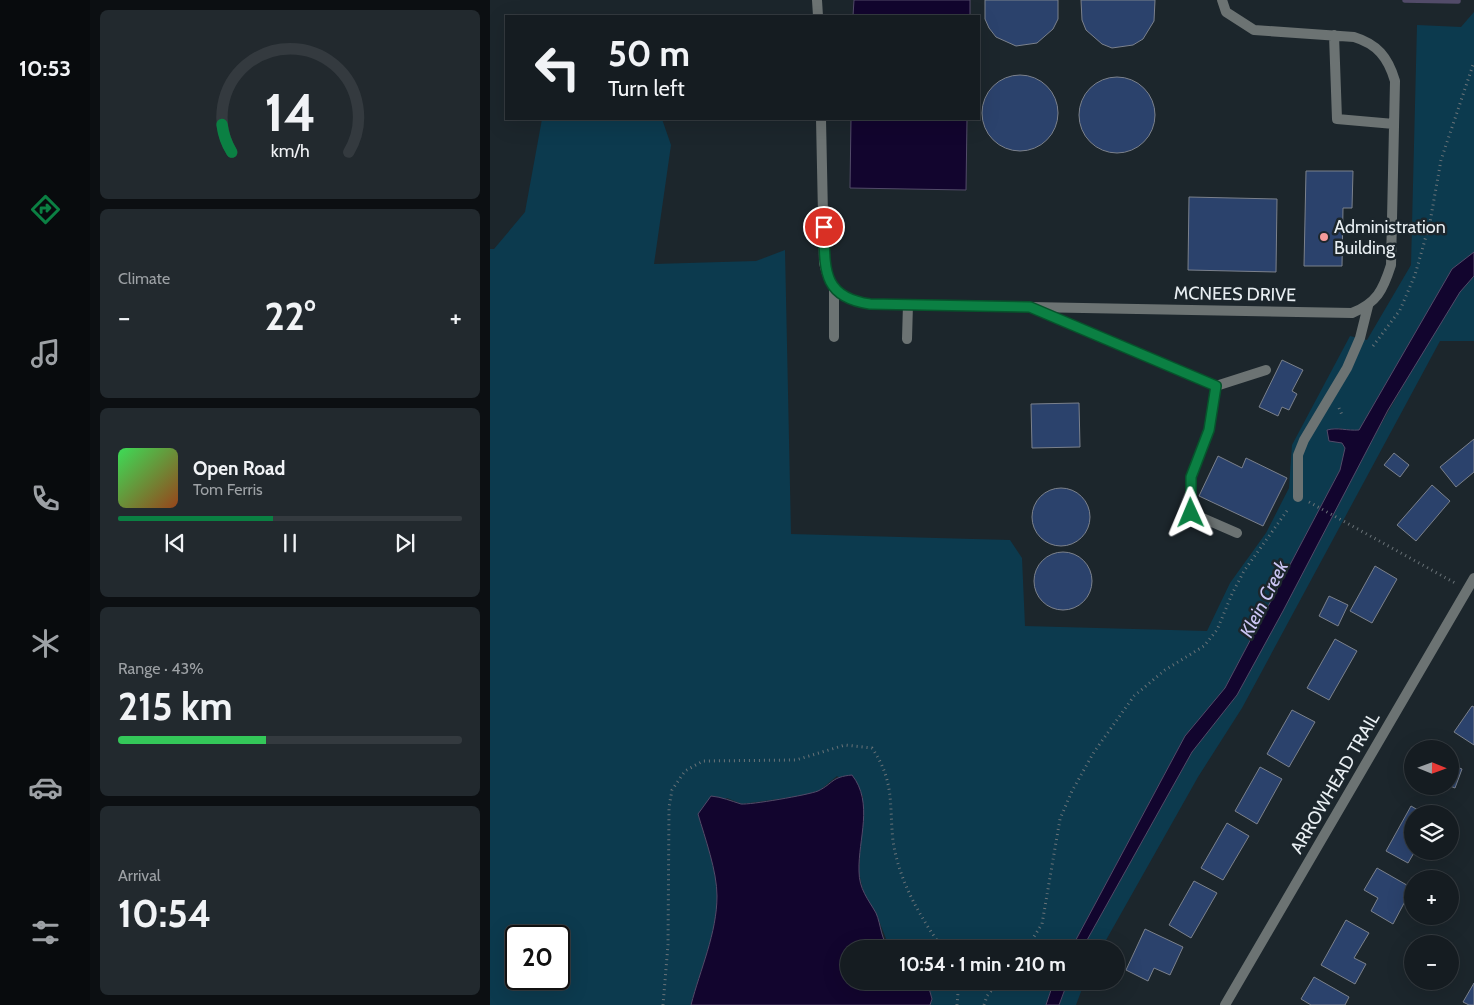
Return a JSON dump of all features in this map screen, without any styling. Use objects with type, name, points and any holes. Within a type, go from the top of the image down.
[{"type":"street","points":[[817,0],[818,15]]},
{"type":"street","points":[[1222,0],[1226,12],[1254,30],[1334,35],[1368,42],[1386,58],[1395,81],[1391,264],[1385,283],[1368,306],[1360,338],[1347,368],[1304,440],[1298,455],[1298,497]]},
{"type":"street","points":[[1334,35],[1336,118],[1394,124]]},
{"type":"street","points":[[821,120],[824,263],[828,280],[834,289],[834,337]]},
{"type":"street","name":"MCNEES DRIVE","points":[[834,289],[852,301],[990,311],[1030,307],[1352,313],[1368,306]]},
{"type":"street","points":[[907,339],[908,304]]},
{"type":"street","points":[[1030,307],[1216,386],[1266,370]]},
{"type":"street","points":[[1216,386],[1209,430],[1191,477],[1191,513],[1236,533]]},
{"type":"street","name":"ARROWHEAD TRAIL","points":[[1225,1005],[1474,578]]},
{"type":"path","points":[[1369,350],[1400,310],[1416,275],[1430,222],[1441,160],[1474,62]]},
{"type":"path","points":[[1032,940],[1042,924],[1060,818],[1072,791],[1094,752],[1134,696],[1165,670],[1204,646],[1217,630],[1244,571],[1271,530],[1298,497]]},
{"type":"path","points":[[1311,503],[1466,589]]},
{"type":"path","points":[[663,1005],[668,945],[669,807],[672,790],[685,770],[703,761],[796,760],[845,746],[872,748],[884,766],[892,802],[894,841],[902,874],[923,921],[937,940]]},
{"type":"path","points":[[957,1005],[958,990]]},
{"type":"path","points":[[984,1005],[992,990]]},
{"type":"shaded area","points":[[854,0],[970,0],[970,15],[853,15]]},
{"type":"shaded area","points":[[1474,12],[1474,341],[1440,341],[1242,708],[1198,777],[1106,940],[1087,940],[1192,752],[1237,695],[1319,542],[1352,475],[1415,365],[1423,320],[1359,430],[1348,431],[1339,428],[1335,441],[1342,443],[1345,448],[1340,470],[1225,688],[1185,736],[1076,940],[886,940],[876,913],[865,898],[859,873],[863,796],[837,776],[819,791],[806,795],[742,804],[727,798],[698,814],[713,865],[717,896],[711,938],[691,1005],[490,1005],[490,249],[494,249],[525,212],[542,120],[662,120],[671,145],[654,264],[756,261],[785,250],[791,534],[1010,540],[1022,558],[1025,626],[1207,631],[1230,583],[1266,533],[1289,488],[1292,445],[1350,336],[1367,340],[1411,265],[1417,25],[1461,27]]},
{"type":"shaded area","points":[[851,120],[967,120],[966,190],[850,188]]},
{"type":"shaded area","points":[[1474,252],[1474,276],[1460,292],[1388,410],[1237,695],[1192,752],[1087,940],[1076,940],[1185,736],[1225,688],[1340,470],[1345,448],[1342,443],[1329,441],[1327,430],[1359,430],[1452,269]]},
{"type":"shaded area","points":[[852,775],[859,786],[862,797],[864,809],[859,877],[864,894],[878,917],[884,940],[840,940],[840,990],[930,990],[932,999],[930,1005],[691,1005],[711,938],[717,896],[713,865],[698,814],[711,796],[741,804],[767,801],[818,791],[836,779]]},
{"type":"shaded area","points":[[930,990],[1051,990],[1046,1005],[930,1005],[932,999]]},
{"type":"shaded area","points":[[1051,990],[1065,990],[1059,1005],[1046,1005]]},
{"type":"shaded area","points":[[1065,990],[1082,990],[1076,1005],[1059,1005]]},
{"type":"building","points":[[985,0],[1058,0],[1058,19],[1053,29],[1037,43],[1016,46],[996,37],[989,28],[985,19]]},
{"type":"building","points":[[1081,0],[1155,0],[1154,21],[1143,39],[1133,45],[1112,48],[1102,44],[1086,30],[1082,20]]},
{"type":"building","points":[[1020,75],[1034,78],[1047,86],[1055,99],[1058,113],[1055,127],[1047,140],[1034,148],[1020,151],[1006,148],[993,140],[985,127],[982,113],[985,99],[993,86],[1006,78]]},
{"type":"building","points":[[1117,77],[1131,80],[1144,88],[1152,101],[1155,115],[1152,129],[1144,142],[1131,150],[1117,153],[1103,150],[1090,142],[1082,129],[1079,115],[1082,101],[1090,88],[1103,80]]},
{"type":"building","name":"Administration Building","points":[[1306,171],[1353,171],[1352,208],[1343,208],[1342,266],[1304,266]]},
{"type":"building","points":[[1189,197],[1277,199],[1276,272],[1188,270]]},
{"type":"building","points":[[1282,360],[1303,370],[1292,391],[1297,394],[1289,410],[1282,407],[1278,416],[1259,407]]},
{"type":"building","points":[[1079,403],[1080,447],[1032,448],[1031,404]]},
{"type":"building","points":[[1474,439],[1474,472],[1456,487],[1440,467]]},
{"type":"building","points":[[1394,453],[1409,465],[1400,477],[1384,465]]},
{"type":"building","points":[[1218,456],[1242,468],[1246,458],[1287,478],[1263,526],[1199,496]]},
{"type":"building","points":[[1432,485],[1450,501],[1416,541],[1397,525]]},
{"type":"building","points":[[1055,488],[1067,488],[1082,496],[1090,511],[1090,523],[1082,538],[1067,546],[1055,546],[1040,538],[1032,523],[1032,511],[1040,496]]},
{"type":"building","points":[[1057,552],[1069,552],[1084,560],[1092,575],[1092,587],[1084,602],[1069,610],[1057,610],[1042,602],[1034,587],[1034,575],[1042,560]]},
{"type":"building","points":[[1375,566],[1397,579],[1372,623],[1350,611]]},
{"type":"building","points":[[1329,596],[1348,605],[1338,626],[1319,616]]},
{"type":"building","points":[[1335,639],[1357,651],[1329,700],[1307,688]]},
{"type":"building","points":[[1472,706],[1474,707],[1474,745],[1454,732]]},
{"type":"building","points":[[1292,710],[1315,722],[1289,767],[1267,754]]},
{"type":"building","points":[[1260,767],[1282,779],[1257,824],[1235,811]]},
{"type":"building","points":[[1404,819],[1404,860],[1410,860],[1408,863],[1386,851]]},
{"type":"building","points":[[1227,823],[1249,836],[1223,880],[1201,868]]},
{"type":"building","points":[[1377,868],[1404,883],[1404,903],[1393,924],[1371,911],[1378,898],[1364,890]]},
{"type":"building","points":[[1194,881],[1217,893],[1191,938],[1169,925]]},
{"type":"building","points":[[1346,920],[1369,933],[1354,958],[1366,964],[1355,984],[1321,965]]},
{"type":"building","points":[[1145,929],[1183,947],[1170,975],[1154,968],[1148,981],[1126,970]]},
{"type":"building","points":[[1314,977],[1349,997],[1345,1005],[1311,1005],[1301,999]]},
{"type":"building","points":[[1474,983],[1474,1005],[1469,1005],[1463,1002]]},
{"type":"waterway","points":[[1405,0],[1458,1]]},
{"type":"place","name":"Administration Building","points":[[1324,237]]},
{"type":"route","points":[[824,227],[824,263],[828,280],[834,289],[852,301],[870,304],[1030,307],[1216,386],[1209,430],[1191,477],[1191,513]]},
{"type":"water label","name":"Klein Creek","points":[[1264,599]]}]
